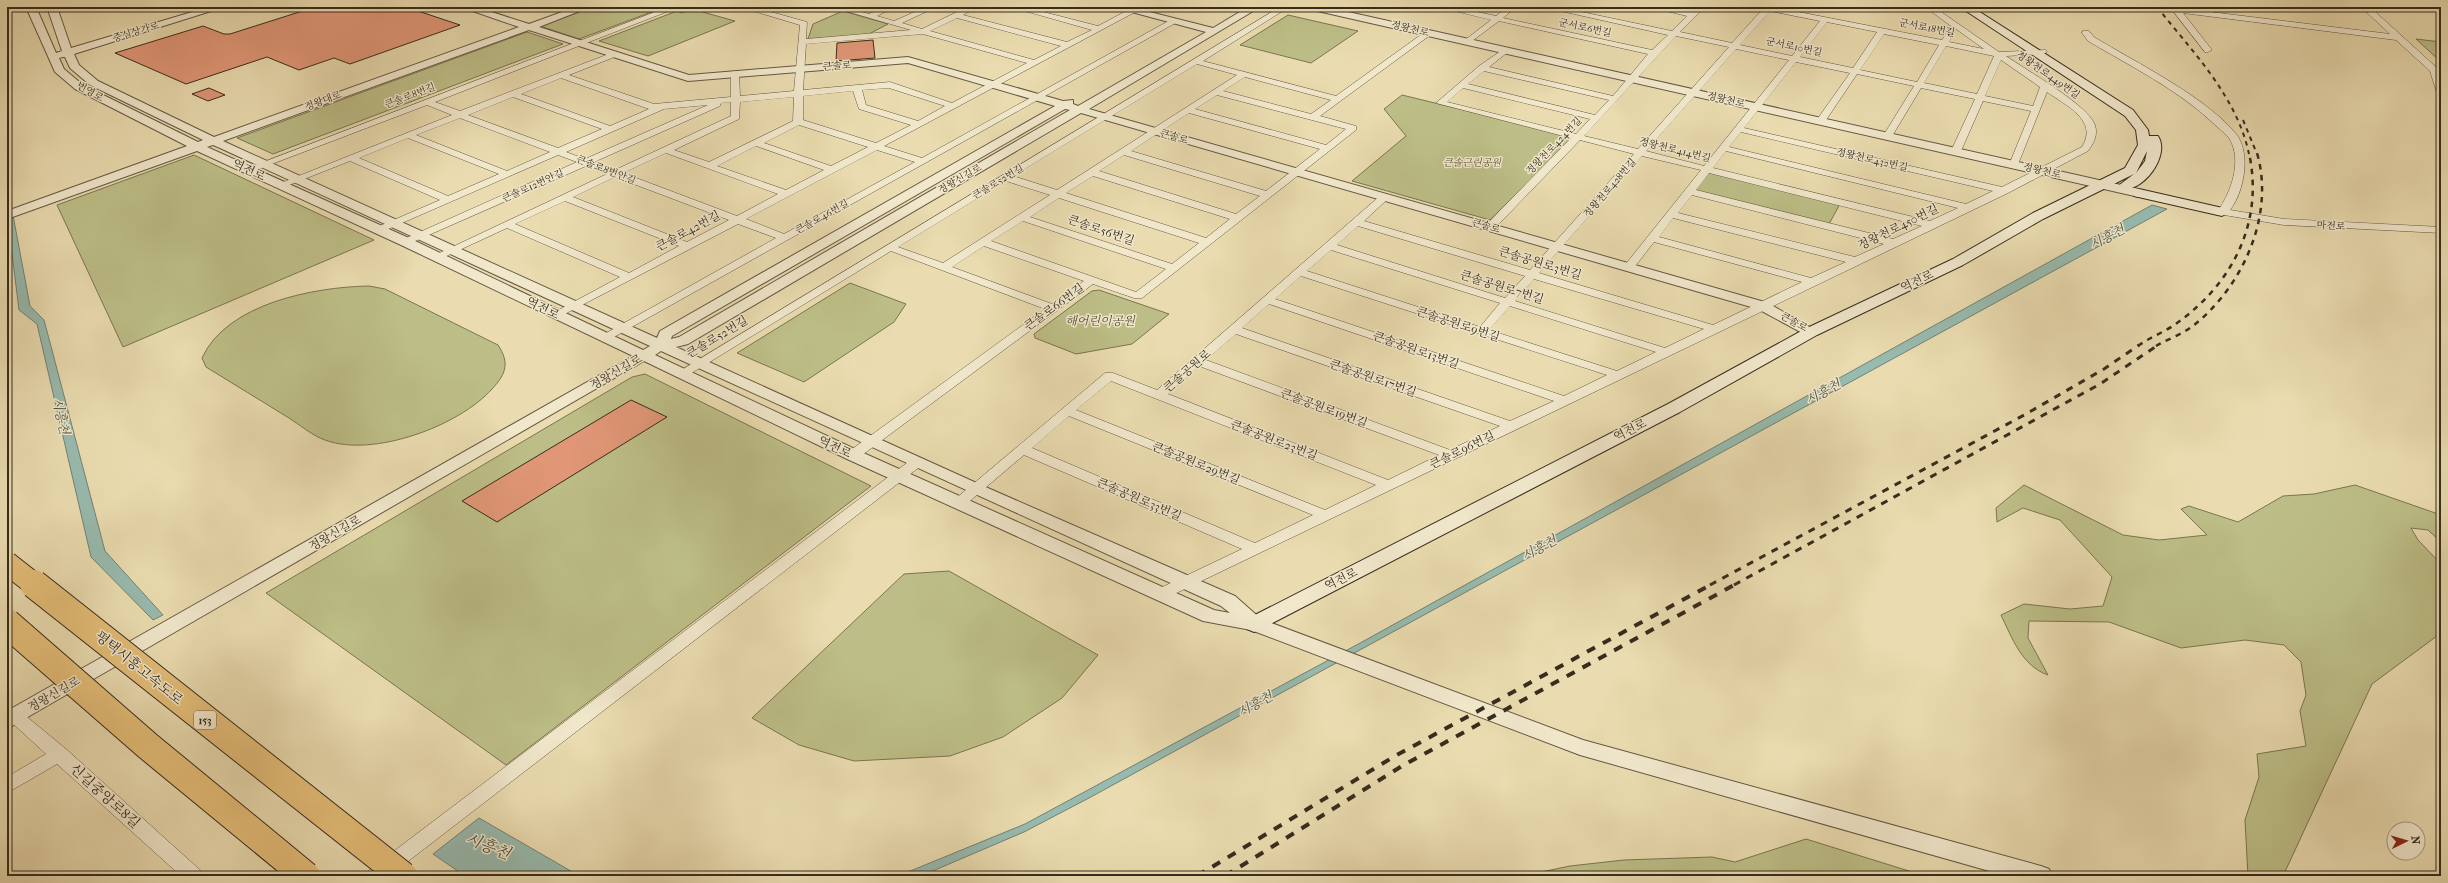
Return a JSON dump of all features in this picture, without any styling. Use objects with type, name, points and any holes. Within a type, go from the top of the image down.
[{"type":"highway","name":"평택시흥고속도로","points":[[7,563],[403,876]]},
{"type":"highway","points":[[7,623],[148,746],[306,876]]},
{"type":"main road","name":"역전로","points":[[1965,7],[2132,110],[2148,129],[2155,151],[2147,169],[2135,181],[2073,211],[2004,235]]},
{"type":"main road","name":"역전로","points":[[1254,624],[1674,408],[1811,332],[1958,262],[2004,235],[2130,171],[2144,145],[2142,130],[2129,113],[1972,7]]},
{"type":"main road","points":[[2138,193],[2222,212]]},
{"type":"street","name":"번영로","points":[[31,7],[59,70],[79,88],[200,141]]},
{"type":"street","name":"번영로","points":[[52,7],[74,66],[94,83],[200,141]]},
{"type":"street","name":"중심상가로","points":[[54,57],[219,7]]},
{"type":"street","name":"큰솔로","points":[[466,7],[688,78],[908,60],[1763,306],[1811,332]]},
{"type":"street","name":"정왕대로","points":[[200,141],[562,7]]},
{"type":"street","name":"정왕대로","points":[[60,191],[586,7]]},
{"type":"street","name":"큰솔로8번길","points":[[248,170],[675,7]]},
{"type":"street","points":[[744,7],[804,24],[799,69],[800,93],[798,122]]},
{"type":"street","points":[[836,7],[1035,63]]},
{"type":"street","points":[[870,16],[890,7]]},
{"type":"street","points":[[896,23],[932,7]]},
{"type":"street","points":[[803,42],[921,32],[972,7]]},
{"type":"street","points":[[1015,7],[1099,29]]},
{"type":"street","points":[[1118,7],[1215,31]]},
{"type":"street","name":"정왕신길로","points":[[662,345],[665,334],[1236,7]]},
{"type":"street","name":"정왕신길로","points":[[11,718],[662,345],[683,341],[1255,7]]},
{"type":"street","name":"큰솔로52번길","points":[[681,374],[1005,177],[1198,62],[1285,7]]},
{"type":"street","name":"정왕천로","points":[[1313,7],[2138,193]]},
{"type":"street","points":[[1343,14],[1353,7]]},
{"type":"street","name":"군서로6번길","points":[[1442,7],[1654,53]]},
{"type":"street","points":[[1468,42],[1512,7]]},
{"type":"street","name":"군서로10번길","points":[[1547,7],[2036,109]]},
{"type":"street","points":[[1654,7],[1693,15]]},
{"type":"street","name":"정왕천로424번길","points":[[1490,227],[1615,99],[1631,78],[1654,53],[1701,7]]},
{"type":"street","name":"군서로18번길","points":[[1766,7],[1999,54],[2039,52]]},
{"type":"street","name":"정왕천로428번길","points":[[1482,331],[1735,46],[1766,7]]},
{"type":"street","name":"정왕천로449번길","points":[[1929,7],[2045,86],[2087,118],[2092,137],[2090,143],[2080,153],[2044,171]]},
{"type":"street","points":[[2366,7],[2434,70],[2441,93]]},
{"type":"street","points":[[2175,8],[2400,38]]},
{"type":"street","points":[[2175,8],[2208,50]]},
{"type":"street","name":"큰솔로42번길","points":[[557,315],[1133,11]]},
{"type":"street","points":[[956,15],[1068,45]]},
{"type":"street","points":[[1629,267],[1825,20]]},
{"type":"street","name":"큰솔로46번길","points":[[605,338],[1175,21]]},
{"type":"street","points":[[1888,136],[1955,25]]},
{"type":"street","points":[[1822,121],[1882,31]]},
{"type":"street","points":[[1216,92],[1313,117],[1429,33]]},
{"type":"street","points":[[2086,33],[2091,39],[2199,105],[2233,137],[2241,159],[2233,195],[2227,208],[2222,212]]},
{"type":"street","name":"정왕천로414번길","points":[[1505,50],[1440,103],[1932,225]]},
{"type":"street","points":[[282,185],[614,54]]},
{"type":"street","points":[[1956,151],[1999,54]]},
{"type":"street","points":[[1198,62],[1338,99]]},
{"type":"street","points":[[1482,68],[1615,99]]},
{"type":"street","points":[[436,257],[736,117],[731,99],[735,74]]},
{"type":"street","name":"큰솔로","points":[[1155,131],[1244,74]]},
{"type":"street","name":"큰솔로12번안길","points":[[562,75],[653,107],[890,85],[953,106]]},
{"type":"street","points":[[1461,85],[1597,118]]},
{"type":"street","points":[[2014,165],[2045,86]]},
{"type":"street","points":[[857,88],[862,107],[918,124]]},
{"type":"street","points":[[513,94],[610,129]]},
{"type":"street","name":"큰솔로12번안길","points":[[406,242],[731,99]]},
{"type":"street","name":"큰솔로8번안길","points":[[427,102],[785,238]]},
{"type":"street","name":"큰솔로12번안길","points":[[379,230],[664,106]]},
{"type":"street","points":[[1188,110],[1328,148]]},
{"type":"street","name":"큰솔로66번길","points":[[853,455],[1092,280],[1138,296],[1354,128],[1313,117]]},
{"type":"street","points":[[709,166],[798,122],[922,161]]},
{"type":"street","name":"정왕천로432번길","points":[[1739,128],[2004,191]]},
{"type":"street","points":[[943,268],[1155,131]]},
{"type":"street","points":[[408,135],[506,174]]},
{"type":"street","name":"역전로","points":[[200,141],[263,164],[297,179],[624,327],[975,489],[1184,583],[1228,601],[1254,624]]},
{"type":"street","name":"역전로","points":[[200,141],[248,170],[406,242],[853,455],[1210,616],[1254,624]]},
{"type":"street","points":[[756,143],[832,170]]},
{"type":"street","name":"정왕천로432번길","points":[[1723,148],[1968,208]]},
{"type":"street","points":[[666,150],[786,194]]},
{"type":"street","points":[[1123,152],[1268,195]]},
{"type":"street","points":[[351,158],[449,200]]},
{"type":"street","name":"정왕천로450번길","points":[[1763,306],[2044,171]]},
{"type":"street","points":[[1091,172],[1238,218]]},
{"type":"street","name":"큰솔로56번길","points":[[1005,177],[1207,242]]},
{"type":"street","points":[[7,204],[60,191]]},
{"type":"street","points":[[7,215],[60,191]]},
{"type":"street","points":[[1689,191],[1894,243]]},
{"type":"street","points":[[564,197],[687,246]]},
{"type":"street","name":"큰솔공원로","points":[[959,503],[1109,376],[1159,395],[1385,197]]},
{"type":"street","name":"마전로","points":[[2222,212],[2284,222],[2344,227],[2441,230]]},
{"type":"street","points":[[1671,214],[1856,261]]},
{"type":"street","name":"큰솔로56번길","points":[[1022,217],[1173,268]]},
{"type":"street","name":"큰솔공원로3번길","points":[[1357,222],[1715,329]]},
{"type":"street","points":[[506,224],[629,277]]},
{"type":"street","points":[[1652,238],[1813,282]]},
{"type":"street","points":[[983,242],[1092,280]]},
{"type":"street","name":"큰솔공원로7번길","points":[[1329,246],[1667,352]]},
{"type":"street","points":[[889,248],[1053,308]]},
{"type":"street","name":"큰솔공원로9번길","points":[[1299,272],[1618,375]]},
{"type":"street","name":"큰솔공원로13번길","points":[[1268,300],[1565,400]]},
{"type":"street","name":"큰솔로96번길","points":[[1161,594],[1763,306]]},
{"type":"street","name":"큰솔공원로17번길","points":[[1234,329],[1511,426]]},
{"type":"street","name":"큰솔공원로19번길","points":[[1197,361],[1451,455]]},
{"type":"street","name":"큰솔공원로23번길","points":[[1159,395],[1388,485]]},
{"type":"street","name":"큰솔공원로29번길","points":[[1067,411],[1326,515]]},
{"type":"street","name":"큰솔공원로33번길","points":[[1022,449],[1255,549]]},
{"type":"street","points":[[375,876],[917,462]]},
{"type":"street","points":[[1254,624],[1580,747],[2041,876]]},
{"type":"street","name":"신길중앙로8길","points":[[11,718],[60,754],[194,876]]},
{"type":"street","points":[[7,786],[60,754]]},
{"type":"green space","points":[[593,7],[665,7],[579,39],[540,26]]},
{"type":"green space","points":[[692,9],[735,21],[648,56],[599,41],[677,11],[682,13]]},
{"type":"green space","points":[[843,11],[888,24],[867,35],[808,39],[813,24]]},
{"type":"green space","points":[[1288,15],[1358,31],[1311,63],[1240,45]]},
{"type":"green space","points":[[527,32],[563,44],[273,154],[237,138]]},
{"type":"green space","points":[[2416,39],[2441,42],[2441,62]]},
{"type":"green space","name":"큰솔근린공원","points":[[1402,95],[1574,137],[1490,220],[1352,181],[1406,136],[1384,109]]},
{"type":"green space","points":[[194,155],[374,240],[123,347],[57,205]]},
{"type":"green space","points":[[1707,173],[1840,204],[1829,224],[1698,191],[1696,189]]},
{"type":"green space","points":[[850,283],[906,304],[894,322],[804,382],[737,353]]},
{"type":"green space","points":[[369,286],[385,289],[498,345],[504,357],[505,368],[497,384],[477,403],[459,415],[437,426],[390,442],[367,445],[345,444],[325,440],[316,436],[206,367],[202,358],[214,339],[231,324],[252,311],[299,295],[347,287]]},
{"type":"green space","name":"해어린이공원","points":[[1099,290],[1169,314],[1132,344],[1076,354],[1035,338],[1034,334],[1092,291]]},
{"type":"green space","points":[[645,374],[871,486],[506,765],[266,593],[632,377]]},
{"type":"green space","points":[[2024,485],[2123,535],[2159,540],[2207,535],[2181,509],[2189,506],[2238,522],[2283,496],[2314,494],[2355,485],[2441,515],[2441,542],[2428,530],[2411,528],[2418,540],[2441,564],[2441,633],[2372,684],[2283,876],[2248,876],[2245,820],[2259,777],[2257,754],[2306,746],[2300,711],[2306,695],[2301,662],[2284,645],[2245,640],[2181,648],[2109,622],[2029,621],[2028,638],[2048,675],[2039,671],[2031,665],[2019,650],[2001,615],[2024,604],[2070,609],[2103,606],[2112,577],[2060,520],[2023,508],[1997,522],[1996,508]]},
{"type":"green space","points":[[949,571],[1098,655],[1062,698],[1003,737],[950,756],[854,761],[799,745],[752,718],[904,574]]},
{"type":"green space","points":[[1806,839],[1925,876],[1522,876],[1570,866],[1624,860],[1712,857],[1735,862]]},
{"type":"water","name":"시흥천","points":[[7,183],[30,306],[44,320],[105,551],[163,615],[153,620],[91,557],[37,324],[19,310],[7,214]]},
{"type":"water","name":"시흥천","points":[[2152,205],[2167,209],[1089,798],[1024,832],[921,876],[898,876],[1025,824],[1362,642]]},
{"type":"water","name":"시흥천","points":[[479,818],[579,876],[465,876],[433,854]]},
{"type":"building","points":[[315,7],[406,7],[460,25],[350,64],[334,58],[299,70],[267,57],[186,84],[115,53],[203,26],[224,34],[230,34]]},
{"type":"building","points":[[873,40],[875,58],[836,61],[837,43]]},
{"type":"building","points":[[209,88],[225,95],[208,101],[192,94]]},
{"type":"building","points":[[631,400],[667,417],[497,522],[462,501]]},
{"type":"railway","points":[[2157,7],[2199,58],[2224,94],[2235,113],[2249,154]]},
{"type":"railway","points":[[2243,120],[2257,154]]},
{"type":"railway","points":[[2138,346],[2177,323],[2197,307],[2214,289],[2228,270],[2240,249],[2248,227],[2252,203],[2253,178],[2249,153]]},
{"type":"railway","points":[[2158,345],[2190,328],[2212,309],[2240,270],[2251,248],[2258,224],[2262,201],[2261,177],[2257,153]]},
{"type":"railway","points":[[1710,585],[2026,414],[2104,369],[2139,345]]},
{"type":"railway","points":[[1734,585],[2100,384],[2158,345]]},
{"type":"railway","points":[[1197,876],[1395,756],[1712,584]]},
{"type":"railway","points":[[1225,876],[1402,766],[1736,584]]}]
